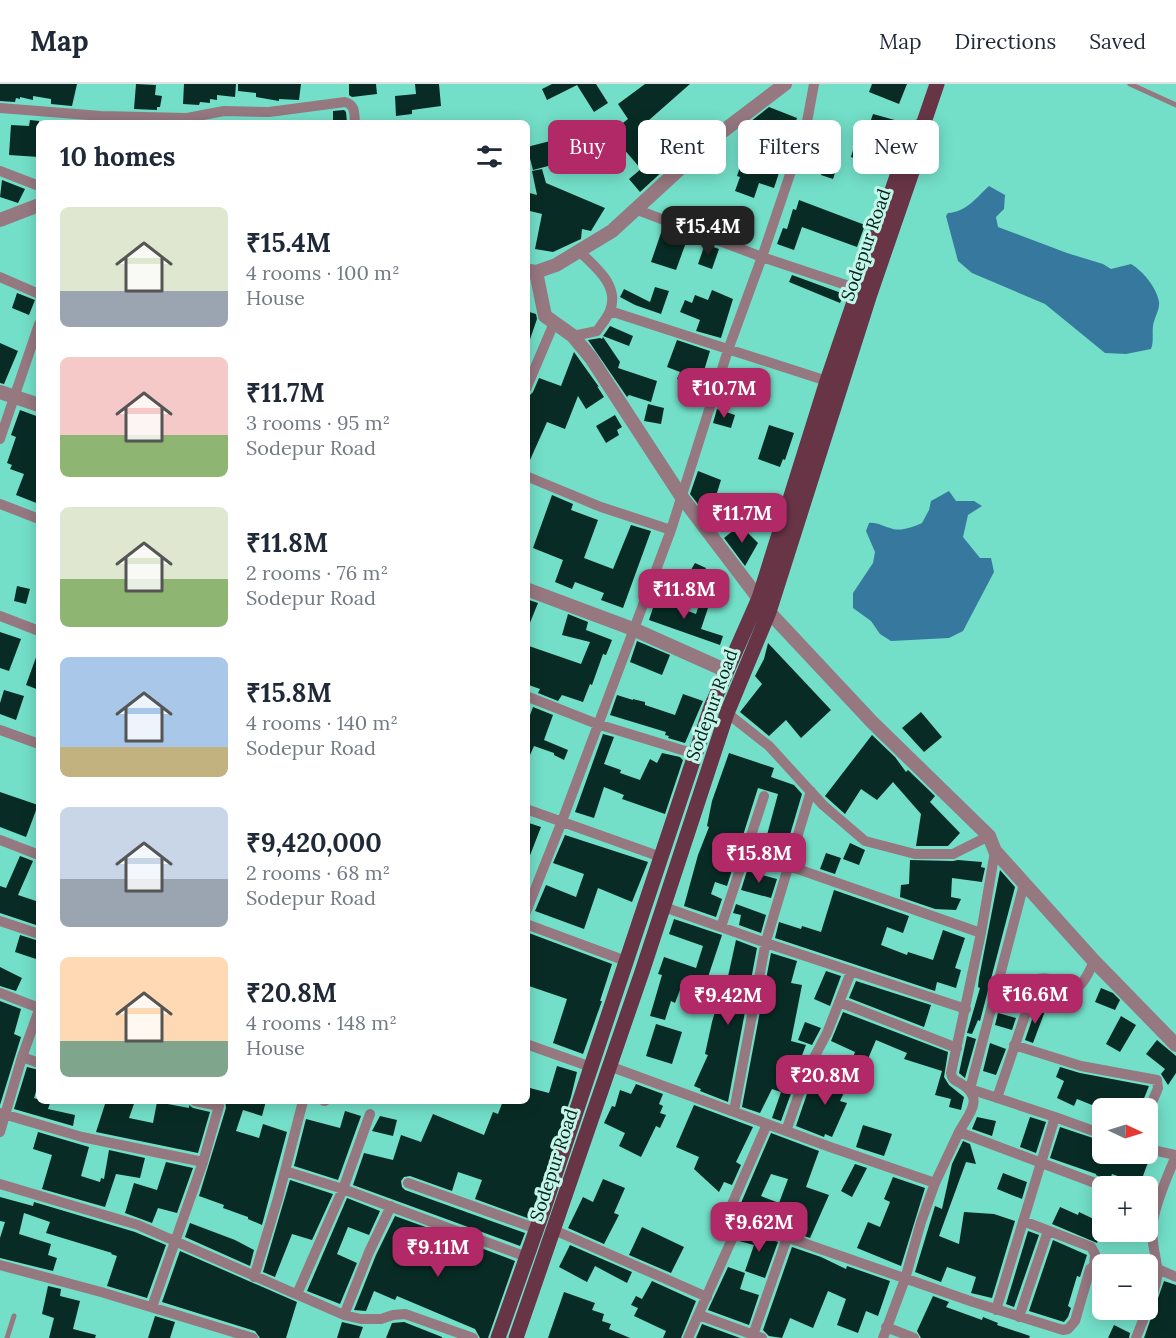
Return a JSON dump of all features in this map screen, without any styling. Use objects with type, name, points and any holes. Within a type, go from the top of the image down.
[{"type":"main road","name":"Sodepur Road","points":[[925,120],[937,84]]},
{"type":"main road","points":[[498,1338],[537,1229],[711,707],[759,598],[827,381],[898,174]]},
{"type":"main road","name":"Sodepur Road","points":[[516,1338],[664,907],[727,712],[769,612],[870,294],[911,174]]},
{"type":"street","points":[[785,84],[710,141],[612,231],[556,265],[531,271],[545,316],[573,336],[591,358],[681,496],[769,612],[872,722],[988,836],[995,851],[1024,884],[1176,1045]]},
{"type":"street","points":[[530,902],[670,530],[728,350],[806,127],[814,84]]},
{"type":"street","points":[[0,108],[101,116],[187,118],[224,111],[270,112],[345,102],[354,108],[356,120]]},
{"type":"street","points":[[0,171],[36,185]]},
{"type":"street","points":[[0,220],[36,205]]},
{"type":"street","points":[[635,209],[762,257],[858,289]]},
{"type":"street","points":[[573,336],[597,331],[610,311],[612,299],[609,280],[579,251]]},
{"type":"street","points":[[0,277],[36,293]]},
{"type":"street","points":[[610,311],[827,381]]},
{"type":"street","points":[[531,371],[554,323]]},
{"type":"street","points":[[0,439],[36,333]]},
{"type":"street","points":[[0,392],[36,404]]},
{"type":"street","points":[[530,478],[601,507],[670,530]]},
{"type":"street","points":[[0,504],[36,518]]},
{"type":"street","points":[[530,590],[633,629],[727,671]]},
{"type":"street","points":[[0,616],[36,630]]},
{"type":"street","points":[[530,698],[597,724],[695,754]]},
{"type":"street","points":[[727,712],[769,746],[824,805],[865,841],[915,854],[953,854],[988,836]]},
{"type":"street","points":[[0,730],[36,743]]},
{"type":"street","points":[[734,1111],[766,943],[812,791]]},
{"type":"street","points":[[721,927],[764,796]]},
{"type":"street","points":[[530,810],[661,857]]},
{"type":"street","points":[[0,840],[36,854]]},
{"type":"street","points":[[995,851],[981,933],[951,1077],[970,1089],[1092,1130]]},
{"type":"street","points":[[789,866],[981,933]]},
{"type":"street","points":[[914,1338],[885,1333],[905,1279],[935,1183],[973,1104],[974,1095],[970,1089],[1024,884]]},
{"type":"street","points":[[664,907],[966,1010]]},
{"type":"street","points":[[0,921],[36,933]]},
{"type":"street","points":[[530,925],[626,961]]},
{"type":"street","points":[[997,1098],[1037,980],[1046,978],[1077,987],[1082,984],[1095,961]]},
{"type":"street","points":[[786,1131],[807,1071],[827,1033],[851,972]]},
{"type":"street","points":[[0,993],[36,1008]]},
{"type":"street","points":[[839,1002],[957,1048]]},
{"type":"street","points":[[0,1132],[2,1114],[36,1017]]},
{"type":"street","points":[[530,1045],[591,1067]]},
{"type":"street","points":[[1014,1045],[1081,1066],[1157,1080],[1158,1088],[1154,1098]]},
{"type":"street","points":[[22,1057],[36,1062]]},
{"type":"street","points":[[609,1066],[935,1183]]},
{"type":"street","points":[[152,1307],[203,1162],[219,1104]]},
{"type":"street","points":[[254,1277],[302,1104]]},
{"type":"street","points":[[2,1114],[82,1137],[203,1162]]},
{"type":"street","points":[[297,1294],[343,1189],[370,1114]]},
{"type":"street","points":[[996,1310],[1055,1117]]},
{"type":"street","points":[[767,1124],[729,1211],[729,1215],[740,1221],[996,1310],[1063,1330],[1068,1329],[1075,1321],[1087,1276],[1092,1271]]},
{"type":"street","points":[[959,1132],[1092,1182]]},
{"type":"street","points":[[1158,1151],[1176,1155],[1158,1192]]},
{"type":"street","points":[[285,1171],[391,1206],[527,1257]]},
{"type":"street","points":[[408,1183],[537,1229]]},
{"type":"street","points":[[0,1184],[138,1225],[344,1315],[371,1319],[405,1314],[473,1338]]},
{"type":"street","points":[[344,1315],[369,1252],[391,1206]]},
{"type":"street","points":[[688,1338],[740,1221]]},
{"type":"street","points":[[1023,1221],[1093,1249],[1095,1254]]},
{"type":"street","points":[[554,1230],[707,1297]]},
{"type":"street","points":[[1019,1317],[1048,1231]]},
{"type":"street","points":[[699,1315],[755,1337],[787,1238]]},
{"type":"street","points":[[0,1264],[253,1338]]},
{"type":"street","points":[[1158,1270],[1176,1277]]},
{"type":"street","points":[[1136,1338],[1143,1320]]},
{"type":"lane","points":[[1130,84],[1176,105]]},
{"type":"lane","points":[[7,1338],[14,1316]]},
{"type":"water","points":[[989,186],[1005,195],[1004,209],[996,217],[998,227],[1103,264],[1111,269],[1131,264],[1149,280],[1159,302],[1153,326],[1151,349],[1126,354],[1105,353],[1045,304],[972,273],[958,261],[946,216],[948,213],[965,207]]},
{"type":"water","points":[[949,491],[956,501],[974,501],[982,506],[968,515],[963,537],[980,558],[991,558],[994,572],[963,631],[949,638],[891,641],[880,634],[871,621],[853,608],[853,593],[873,563],[875,552],[866,531],[869,523],[896,529],[922,523],[931,501]]},
{"type":"building","points":[[0,84],[77,84],[72,106],[51,104],[51,99],[33,96],[33,100],[20,97],[20,99],[16,98],[15,102],[0,101]]},
{"type":"building","points":[[136,84],[156,85],[155,95],[162,96],[160,107],[157,107],[157,110],[134,109]]},
{"type":"building","points":[[184,84],[236,84],[235,97],[217,95],[217,100],[210,99],[210,103],[183,104]]},
{"type":"building","points":[[238,84],[301,84],[299,100],[279,99],[279,101],[256,97],[256,93],[238,91]]},
{"type":"building","points":[[349,84],[376,84],[377,94],[352,97],[349,95]]},
{"type":"building","points":[[415,84],[439,84],[441,106],[412,110],[412,114],[396,116],[395,96],[416,94]]},
{"type":"building","points":[[552,84],[596,84],[608,103],[594,112],[577,85],[547,100],[542,89]]},
{"type":"building","points":[[645,84],[690,84],[649,120],[638,120],[638,166],[626,152],[626,121],[628,119],[618,104]]},
{"type":"building","points":[[872,84],[907,84],[899,104],[869,92]]},
{"type":"building","points":[[769,107],[797,118],[796,120],[753,120]]},
{"type":"building","points":[[344,110],[347,120],[333,120],[333,111]]},
{"type":"building","points":[[873,114],[895,120],[871,120]]},
{"type":"building","points":[[30,120],[36,121],[36,157],[9,155],[11,125],[29,126]]},
{"type":"building","points":[[548,142],[548,166],[533,170],[530,146]]},
{"type":"building","points":[[542,169],[546,183],[605,208],[591,231],[582,229],[581,239],[553,252],[535,249],[542,214],[530,211],[530,193],[537,195],[532,171]]},
{"type":"building","points":[[638,172],[638,174],[660,174],[640,192],[629,179]]},
{"type":"building","points":[[738,173],[779,174],[774,188],[759,183],[754,198],[735,191],[740,177],[737,176]]},
{"type":"building","points":[[821,174],[835,174],[833,179]]},
{"type":"building","points":[[2,180],[25,189],[18,203],[0,197]]},
{"type":"building","points":[[799,200],[865,225],[857,247],[802,227],[794,250],[777,244],[783,228],[787,229],[793,209],[796,210]]},
{"type":"building","points":[[663,227],[688,237],[676,270],[651,262]]},
{"type":"building","points":[[705,244],[719,249],[712,269],[698,264]]},
{"type":"building","points":[[792,275],[844,294],[840,303],[789,282]]},
{"type":"building","points":[[655,287],[669,291],[661,314],[620,297],[624,289],[650,302]]},
{"type":"building","points":[[712,290],[733,299],[721,338],[696,331],[700,320],[680,312],[685,300],[692,303],[695,295],[708,300]]},
{"type":"building","points":[[17,293],[35,300],[29,315],[12,308]]},
{"type":"building","points":[[530,312],[536,314],[537,319],[530,339]]},
{"type":"building","points":[[610,326],[633,336],[629,346],[603,336]]},
{"type":"building","points":[[603,337],[620,362],[618,368],[657,381],[651,402],[629,395],[627,397],[588,340]]},
{"type":"building","points":[[677,340],[710,351],[699,387],[677,379],[680,372],[667,367]]},
{"type":"building","points":[[0,343],[18,351],[4,384],[0,383]]},
{"type":"building","points":[[574,352],[604,397],[586,409],[578,396],[565,429],[547,422],[530,460],[530,395],[539,378],[561,386]]},
{"type":"building","points":[[648,404],[664,408],[661,424],[644,421]]},
{"type":"building","points":[[717,409],[735,415],[731,428],[713,423]]},
{"type":"building","points":[[20,410],[36,416],[36,503],[16,495],[24,474],[10,469],[12,465],[7,463],[16,437],[11,435]]},
{"type":"building","points":[[615,415],[622,427],[617,430],[619,435],[606,443],[596,426]]},
{"type":"building","points":[[769,425],[794,433],[785,460],[783,459],[780,467],[758,459]]},
{"type":"building","points":[[698,471],[721,480],[709,518],[690,494]]},
{"type":"building","points":[[552,495],[573,504],[571,510],[598,520],[584,558],[613,569],[631,525],[651,531],[623,608],[601,600],[604,593],[575,582],[572,589],[555,582],[563,560],[533,548]]},
{"type":"building","points":[[740,525],[758,543],[745,566],[724,538]]},
{"type":"building","points":[[695,563],[706,568],[698,586],[685,580]]},
{"type":"building","points":[[17,586],[30,589],[26,604],[14,601]]},
{"type":"building","points":[[656,599],[696,614],[700,602],[709,605],[701,629],[723,636],[720,645],[649,620]]},
{"type":"building","points":[[530,600],[538,603],[530,623]]},
{"type":"building","points":[[568,614],[588,622],[586,630],[612,640],[606,655],[603,654],[583,702],[562,695],[558,701],[538,693],[540,689],[530,685],[530,646],[581,664],[590,642],[562,635]]},
{"type":"building","points":[[0,632],[21,639],[9,671],[0,668]]},
{"type":"building","points":[[637,641],[670,655],[662,675],[630,662]]},
{"type":"building","points":[[768,643],[831,710],[801,738],[786,720],[769,736],[740,712],[762,684],[755,676],[764,659]]},
{"type":"building","points":[[36,658],[36,689],[26,685]]},
{"type":"building","points":[[4,690],[24,696],[16,720],[0,714],[0,703]]},
{"type":"building","points":[[683,694],[703,701],[685,743],[668,738],[669,736],[665,735],[666,732],[610,715],[617,695],[645,702],[645,705],[675,715]]},
{"type":"building","points":[[533,707],[553,715],[544,740],[568,750],[564,760],[554,753],[534,746],[530,755],[530,715]]},
{"type":"building","points":[[921,712],[942,737],[924,752],[902,728]]},
{"type":"building","points":[[603,734],[614,737],[604,764],[640,780],[650,759],[657,763],[662,753],[680,757],[683,760],[665,814],[622,799],[624,795],[604,787],[594,818],[575,812]]},
{"type":"building","points":[[872,735],[895,757],[906,772],[908,770],[935,796],[930,802],[960,833],[948,846],[916,846],[921,814],[893,782],[877,800],[861,789],[845,814],[825,796]]},
{"type":"building","points":[[729,753],[774,768],[771,777],[794,785],[802,794],[789,838],[780,836],[777,849],[756,844],[760,833],[767,835],[778,794],[758,788],[727,886],[715,882],[711,894],[722,899],[716,917],[684,906],[698,855],[709,827],[707,826],[712,801]]},
{"type":"building","points":[[0,792],[36,804],[26,837],[0,827]]},
{"type":"building","points":[[530,823],[541,827],[530,855]]},
{"type":"building","points":[[565,835],[648,862],[632,902],[598,888],[584,929],[535,911],[546,885],[576,897],[584,874],[553,863]]},
{"type":"building","points":[[850,843],[865,850],[859,865],[843,859]]},
{"type":"building","points":[[826,853],[841,858],[835,874],[820,869]]},
{"type":"building","points":[[20,856],[33,861],[18,895],[36,901],[36,925],[0,913],[0,886],[6,888]]},
{"type":"building","points":[[910,860],[982,862],[981,867],[985,868],[982,882],[952,878],[951,897],[961,899],[956,910],[935,909],[900,897],[901,885],[909,884]]},
{"type":"building","points":[[1000,870],[1015,887],[980,1021],[978,1020],[972,1034],[967,1033],[980,988],[978,987],[979,978]]},
{"type":"building","points":[[747,871],[777,879],[771,898],[741,890]]},
{"type":"building","points":[[834,890],[909,916],[903,933],[887,927],[881,945],[907,955],[908,952],[933,960],[943,930],[965,938],[955,968],[961,970],[956,988],[937,982],[935,991],[775,938],[779,922],[821,932]]},
{"type":"building","points":[[736,904],[766,915],[761,933],[739,925],[741,915],[733,913]]},
{"type":"building","points":[[674,919],[722,935],[704,989],[683,982],[675,1003],[671,1001],[665,1020],[650,1016],[662,975],[658,974],[664,957],[696,968],[703,946],[669,934]]},
{"type":"building","points":[[530,933],[612,964],[600,1001],[602,1001],[583,1054],[553,1043],[567,999],[530,986]]},
{"type":"building","points":[[20,935],[36,940],[36,959],[15,952]]},
{"type":"building","points":[[736,940],[757,948],[728,1102],[700,1091],[701,1089],[694,1086],[708,1055],[705,1054],[712,1022],[723,989],[725,990]]},
{"type":"building","points":[[771,953],[797,961],[791,983],[802,985],[791,1041],[806,1045],[781,1121],[772,1118],[781,1092],[772,1089],[760,1113],[742,1107]]},
{"type":"building","points":[[0,967],[22,978],[16,991],[0,986]]},
{"type":"building","points":[[826,971],[841,976],[830,1006],[814,999]]},
{"type":"building","points":[[856,981],[931,1005],[924,1027],[849,998]]},
{"type":"building","points":[[1101,988],[1113,993],[1120,1000],[1115,1010],[1095,1002]]},
{"type":"building","points":[[1055,991],[1070,996],[1066,1007],[1051,1001]]},
{"type":"building","points":[[0,1001],[21,1009],[14,1034],[21,1037],[0,1105]]},
{"type":"building","points":[[1036,1008],[1045,1011],[1033,1043],[1025,1040]]},
{"type":"building","points":[[843,1012],[948,1052],[944,1077],[949,1085],[964,1097],[961,1110],[949,1107],[951,1099],[935,1095],[942,1071],[904,1059],[907,1053],[876,1040],[865,1066],[852,1060],[855,1052],[831,1041]]},
{"type":"building","points":[[998,1013],[1016,1018],[1012,1030],[995,1025]]},
{"type":"building","points":[[1121,1016],[1136,1025],[1120,1052],[1106,1044]]},
{"type":"building","points":[[805,1022],[821,1028],[812,1045],[798,1040]]},
{"type":"building","points":[[656,1024],[682,1032],[672,1064],[646,1056]]},
{"type":"building","points":[[967,1036],[976,1039],[965,1078],[959,1073]]},
{"type":"building","points":[[1157,1040],[1176,1056],[1176,1073],[1168,1085],[1161,1074],[1165,1069],[1146,1054]]},
{"type":"building","points":[[990,1043],[1006,1049],[996,1075],[983,1071]]},
{"type":"building","points":[[557,1066],[577,1072],[571,1097],[530,1219],[475,1199],[482,1180],[458,1172],[452,1191],[410,1176],[404,1177],[401,1181],[405,1190],[525,1233],[520,1246],[353,1185],[364,1153],[393,1160],[401,1135],[421,1142],[433,1114],[484,1135],[493,1112],[498,1114],[502,1104],[530,1104],[530,1088],[549,1093]]},
{"type":"building","points":[[27,1067],[36,1069],[34,1098],[36,1104],[50,1104],[48,1109],[75,1115],[73,1126],[14,1109]]},
{"type":"building","points":[[837,1067],[853,1074],[840,1101],[847,1103],[832,1137],[825,1134],[824,1137],[796,1126],[809,1088],[825,1094]]},
{"type":"building","points":[[1060,1067],[1149,1086],[1144,1098],[1092,1098],[1092,1105],[1077,1099],[1074,1106],[1057,1098],[1064,1081],[1056,1077]]},
{"type":"building","points":[[636,1084],[663,1094],[659,1104],[663,1106],[660,1113],[666,1115],[660,1128],[656,1126],[641,1157],[619,1146],[625,1133],[604,1123],[612,1106],[615,1107],[620,1090],[631,1094]]},
{"type":"building","points":[[105,1104],[134,1104],[129,1118],[153,1123],[157,1104],[189,1108],[189,1105],[210,1112],[198,1153],[96,1132]]},
{"type":"building","points":[[225,1104],[265,1104],[262,1116],[243,1110],[236,1131],[259,1138],[263,1124],[287,1132],[262,1225],[223,1208],[224,1205],[199,1196]]},
{"type":"building","points":[[694,1105],[753,1127],[736,1162],[741,1165],[732,1185],[724,1182],[719,1192],[694,1169],[699,1157],[676,1147]]},
{"type":"building","points":[[345,1111],[361,1116],[338,1180],[294,1166],[306,1119],[340,1128]]},
{"type":"building","points":[[380,1116],[397,1120],[393,1136],[372,1131]]},
{"type":"building","points":[[977,1117],[996,1121],[992,1136],[972,1129]]},
{"type":"building","points":[[1030,1117],[1046,1122],[1036,1153],[1020,1147]]},
{"type":"building","points":[[863,1125],[892,1134],[884,1156],[856,1147]]},
{"type":"building","points":[[1060,1127],[1092,1138],[1092,1164],[1147,1164],[1143,1176],[1112,1174],[1111,1176],[1098,1176],[1050,1158]]},
{"type":"building","points":[[38,1132],[89,1147],[81,1176],[100,1182],[101,1178],[104,1179],[109,1150],[145,1158],[140,1178],[116,1174],[105,1207],[42,1189],[52,1155],[33,1149]]},
{"type":"building","points":[[771,1133],[819,1151],[806,1187],[829,1195],[810,1238],[743,1214],[738,1210]],"holes":[[[771,1174],[788,1179],[779,1203],[761,1196]]]},
{"type":"building","points":[[963,1141],[970,1144],[976,1164],[966,1162],[939,1236],[959,1244],[964,1212],[994,1214],[1015,1221],[992,1298],[971,1293],[976,1277],[947,1267],[941,1282],[915,1272],[935,1206],[942,1209],[952,1164]]},
{"type":"building","points":[[166,1162],[193,1168],[177,1213],[158,1208],[152,1223],[125,1213],[134,1183],[157,1190]]},
{"type":"building","points":[[855,1164],[867,1168],[852,1197],[841,1191]]},
{"type":"building","points":[[1003,1173],[1027,1182],[1022,1199],[997,1189]]},
{"type":"building","points":[[893,1177],[925,1188],[901,1266],[857,1248],[868,1222],[880,1227],[890,1202],[884,1199]]},
{"type":"building","points":[[603,1179],[625,1188],[614,1213],[619,1215],[604,1244],[568,1228],[583,1197],[593,1202]]},
{"type":"building","points":[[290,1180],[333,1194],[312,1240],[292,1234],[275,1277],[263,1272]]},
{"type":"building","points":[[0,1197],[33,1206],[34,1202],[135,1232],[166,1245],[147,1298],[107,1286],[117,1256],[46,1233],[50,1222],[24,1213],[19,1234],[51,1244],[48,1255],[57,1258],[53,1271],[0,1258],[0,1238],[5,1222],[0,1221]]},
{"type":"building","points":[[347,1198],[380,1211],[369,1235],[348,1227],[337,1254],[357,1263],[340,1304],[307,1291]]},
{"type":"building","points":[[1060,1207],[1078,1215],[1079,1212],[1092,1218],[1092,1241],[1052,1224]]},
{"type":"building","points":[[395,1216],[431,1229],[420,1252],[455,1265],[465,1242],[515,1261],[488,1338],[480,1338],[475,1329],[397,1296],[395,1300],[374,1291],[366,1311],[354,1310],[376,1255]]},
{"type":"building","points":[[190,1223],[235,1240],[254,1250],[250,1266],[185,1237]]},
{"type":"building","points":[[642,1227],[684,1247],[671,1273],[629,1255]]},
{"type":"building","points":[[744,1230],[778,1242],[765,1278],[745,1271],[754,1245],[739,1241]]},
{"type":"building","points":[[1028,1231],[1039,1235],[1014,1307],[1006,1304]]},
{"type":"building","points":[[1053,1240],[1087,1255],[1080,1277],[1077,1276],[1068,1306],[1071,1308],[1064,1322],[1029,1311]]},
{"type":"building","points":[[570,1245],[632,1272],[627,1283],[595,1266],[587,1282],[559,1267]]},
{"type":"building","points":[[792,1247],[846,1269],[847,1266],[890,1281],[878,1316],[866,1311],[858,1333],[837,1325],[846,1299],[828,1291],[813,1328],[790,1318],[782,1338],[769,1336],[763,1330]]},
{"type":"building","points":[[180,1251],[297,1302],[286,1338],[260,1338],[255,1331],[162,1302]]},
{"type":"building","points":[[728,1267],[745,1273],[740,1289],[759,1295],[749,1325],[708,1310]]},
{"type":"building","points":[[652,1281],[696,1301],[681,1338],[663,1338],[666,1331],[634,1316],[638,1308],[631,1305],[636,1296],[642,1299]]},
{"type":"building","points":[[1164,1281],[1176,1285],[1176,1338],[1144,1338],[1150,1320],[1158,1320],[1158,1298]]},
{"type":"building","points":[[48,1286],[61,1289],[60,1296],[80,1301],[73,1329],[96,1335],[95,1338],[49,1338],[54,1318],[42,1314]]},
{"type":"building","points":[[564,1292],[595,1303],[592,1310],[604,1314],[602,1321],[611,1324],[609,1329],[630,1338],[548,1338]]},
{"type":"building","points":[[933,1296],[949,1302],[946,1307],[982,1320],[983,1317],[998,1323],[997,1325],[1030,1336],[1029,1338],[921,1338],[917,1331]]},
{"type":"building","points":[[155,1316],[175,1322],[170,1338],[148,1338]]},
{"type":"building","points":[[342,1322],[363,1327],[359,1338],[337,1338]]},
{"type":"building","points":[[404,1322],[442,1338],[386,1338],[392,1323]]},
{"type":"building","points":[[702,1324],[740,1338],[696,1338]]},
{"type":"building","points":[[1114,1325],[1130,1333],[1129,1338],[1108,1338]]}]
